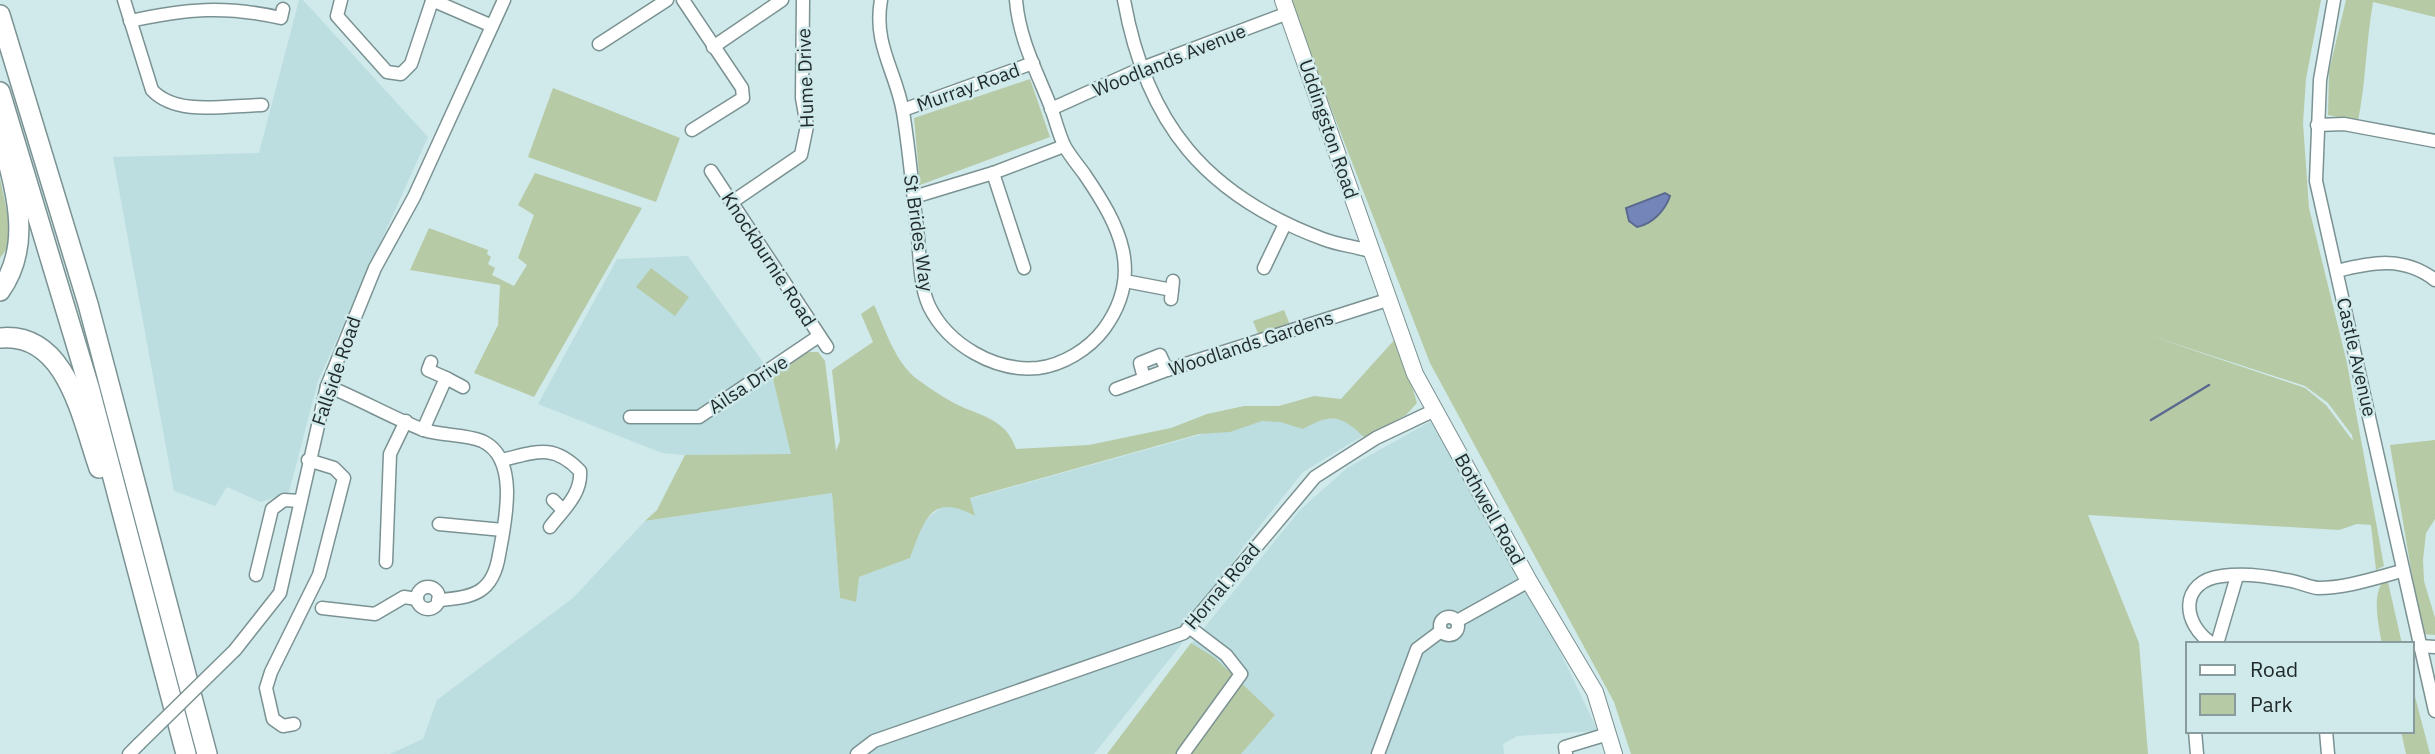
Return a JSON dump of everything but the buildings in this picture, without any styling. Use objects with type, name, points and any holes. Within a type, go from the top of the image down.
[{"type":"highway","points":[[0,15],[88,304],[207,754]]},
{"type":"highway","points":[[0,92],[89,387],[186,754]]},
{"type":"highway","points":[[0,131],[18,204],[20,242],[11,275],[0,291]]},
{"type":"highway","points":[[0,338],[25,339],[47,351],[65,375],[152,621]]},
{"type":"main road","name":"Uddingston Road","points":[[1286,7],[1371,255]]},
{"type":"main road","name":"Bothwell Road","points":[[1371,255],[1415,374],[1529,580],[1595,692],[1614,754]]},
{"type":"street","points":[[124,0],[152,90],[160,99],[179,107],[262,105]]},
{"type":"street","points":[[341,0],[337,16],[387,72],[401,74],[411,64],[432,0],[492,26]]},
{"type":"street","name":"Fallside Road","points":[[130,754],[235,650],[281,593],[308,460],[327,386],[375,268],[419,185],[504,0]]},
{"type":"street","points":[[599,44],[667,0]]},
{"type":"street","points":[[683,0],[742,88],[743,98],[701,128]]},
{"type":"street","points":[[713,47],[782,0]]},
{"type":"street","name":"Hume Drive","points":[[732,202],[802,155],[807,126],[802,98],[803,0]]},
{"type":"street","name":"St Brides Way","points":[[881,0],[877,22],[885,57],[903,110],[921,273],[929,306],[966,348],[987,360],[1009,367],[1039,368],[1086,348],[1111,319],[1125,281],[1125,258],[1120,234],[1110,212],[1064,146],[1051,109]]},
{"type":"street","points":[[1016,0],[1018,27],[1051,109]]},
{"type":"street","points":[[1124,0],[1130,38],[1142,68],[1165,122],[1189,153],[1246,203],[1285,224],[1371,255]]},
{"type":"street","name":"Castle Avenue","points":[[2334,0],[2320,80],[2316,181],[2435,711]]},
{"type":"street","name":"Woodlands Avenue","points":[[1051,109],[1286,7]]},
{"type":"street","points":[[130,21],[196,8],[282,13]]},
{"type":"street","name":"Murray Road","points":[[903,110],[1033,63]]},
{"type":"street","points":[[2317,125],[2344,124],[2435,141]]},
{"type":"street","points":[[914,197],[993,173],[1064,146]]},
{"type":"street","name":"Knockburnie Road","points":[[711,171],[823,342]]},
{"type":"street","points":[[993,173],[1025,268]]},
{"type":"street","points":[[1264,268],[1285,224]]},
{"type":"street","points":[[2337,271],[2375,261],[2392,262],[2410,266],[2435,280]]},
{"type":"street","points":[[1125,281],[1172,290]]},
{"type":"street","name":"Woodlands Gardens","points":[[1116,389],[1144,379],[1140,363],[1160,355],[1167,370],[1387,300]]},
{"type":"street","name":"Ailsa Drive","points":[[631,417],[699,416],[823,342]]},
{"type":"street","points":[[431,362],[428,370],[463,387]]},
{"type":"street","points":[[423,429],[446,379]]},
{"type":"street","points":[[322,608],[375,614],[404,597],[417,598],[425,609],[432,608],[438,600],[469,598],[483,588],[496,573],[503,530],[505,474],[502,460],[486,443],[423,429],[327,386]]},
{"type":"street","name":"Hornal Road","points":[[858,753],[874,741],[1184,633],[1315,477],[1376,438],[1435,410]]},
{"type":"street","points":[[386,562],[380,547],[390,454],[406,421]]},
{"type":"street","points":[[502,460],[537,451],[552,452],[580,471],[581,484],[550,527]]},
{"type":"street","points":[[294,724],[283,726],[273,719],[266,688],[278,655],[319,575],[344,478],[334,468],[308,460]]},
{"type":"street","points":[[256,575],[272,509],[284,500],[300,501]]},
{"type":"street","points":[[553,500],[563,510]]},
{"type":"street","points":[[439,524],[454,522],[503,530]]},
{"type":"street","points":[[2211,642],[2200,636],[2192,625],[2188,609],[2192,590],[2206,579],[2237,576],[2285,579],[2314,588],[2345,585],[2402,571]]},
{"type":"street","points":[[2216,642],[2237,576]]},
{"type":"street","points":[[1378,754],[1417,649],[1441,631],[1447,635],[1455,633],[1457,621],[1529,580]]},
{"type":"street","points":[[1183,754],[1241,674],[1226,655],[1189,627]]},
{"type":"street","points":[[2419,646],[2435,646]]},
{"type":"street","points":[[2195,733],[2197,754]]},
{"type":"street","points":[[2326,733],[2328,754]]},
{"type":"street","points":[[1566,754],[1565,747],[1608,734]]},
{"type":"shaded area","points":[[299,0],[303,0],[428,137],[318,381],[289,492],[261,502],[227,487],[215,506],[174,491],[113,157],[259,153]]},
{"type":"shaded area","points":[[688,256],[772,375],[792,454],[662,453],[538,404],[617,259]]},
{"type":"shaded area","points":[[1271,415],[1346,420],[1364,435],[1303,472],[1243,547],[1180,646],[1094,754],[390,754],[423,739],[437,700],[573,598],[645,521],[832,493],[840,598],[855,602],[859,577],[910,558],[924,521],[943,506],[957,506],[974,516],[969,499]]},
{"type":"shaded area","points":[[1433,420],[1523,588],[1539,608],[1598,731],[1517,736],[1503,744],[1504,754],[1241,754],[1275,715],[1191,644],[1300,510],[1347,468]]},
{"type":"green space","points":[[1289,0],[2321,0],[2306,79],[2303,123],[2309,208],[2347,363],[2384,566],[2376,570],[2371,525],[2357,524],[2339,530],[2088,515],[2139,643],[2148,754],[1631,754],[1614,702],[1430,363]],"holes":[[[2148,335],[2305,386],[2328,403],[2352,435],[2353,441],[2326,405],[2305,388]]]},
{"type":"green space","points":[[2346,0],[2435,0],[2435,17],[2373,2],[2358,121],[2328,115],[2329,71]]},
{"type":"green space","points":[[1030,79],[1050,137],[920,185],[914,118]]},
{"type":"green space","points":[[553,88],[680,138],[656,202],[528,157]]},
{"type":"green space","points":[[535,173],[642,208],[534,397],[474,373],[498,325],[500,285],[410,270],[429,228],[488,250],[487,254],[491,257],[488,264],[495,268],[492,275],[514,286],[527,265],[518,258],[534,215],[518,205]]},
{"type":"green space","points":[[0,178],[13,241],[0,258]]},
{"type":"green space","points":[[651,268],[689,297],[675,316],[636,287]]},
{"type":"green space","points":[[874,305],[891,345],[909,372],[949,400],[999,424],[1016,449],[1089,445],[1171,428],[1207,414],[1244,406],[1279,406],[1314,396],[1341,399],[1397,337],[1417,403],[1406,415],[1364,437],[1349,424],[1335,419],[1321,420],[1303,429],[1280,422],[1262,421],[1230,432],[1199,434],[970,498],[975,516],[960,509],[938,509],[925,522],[910,558],[859,577],[856,602],[840,598],[832,493],[645,521],[657,510],[685,455],[791,454],[772,375],[808,352],[818,352],[825,361],[836,451],[840,441],[832,370],[873,342],[861,314]]},
{"type":"green space","points":[[1284,310],[1290,325],[1259,336],[1253,321]]},
{"type":"green space","points":[[2435,440],[2435,519],[2426,533],[2423,560],[2424,581],[2435,618],[2435,635],[2422,634],[2390,445]]},
{"type":"green space","points":[[2388,582],[2402,642],[2382,642],[2377,596],[2382,583]]},
{"type":"green space","points":[[1191,643],[1215,658],[1275,715],[1241,754],[1107,754]]},
{"type":"green space","points":[[2414,693],[2430,754],[2406,754],[2401,733],[2414,733]]},
{"type":"water","points":[[1665,193],[1670,196],[1668,202],[1653,220],[1637,227],[1629,221],[1626,208]]},
{"type":"waterway","points":[[2151,420],[2209,385]]}]
